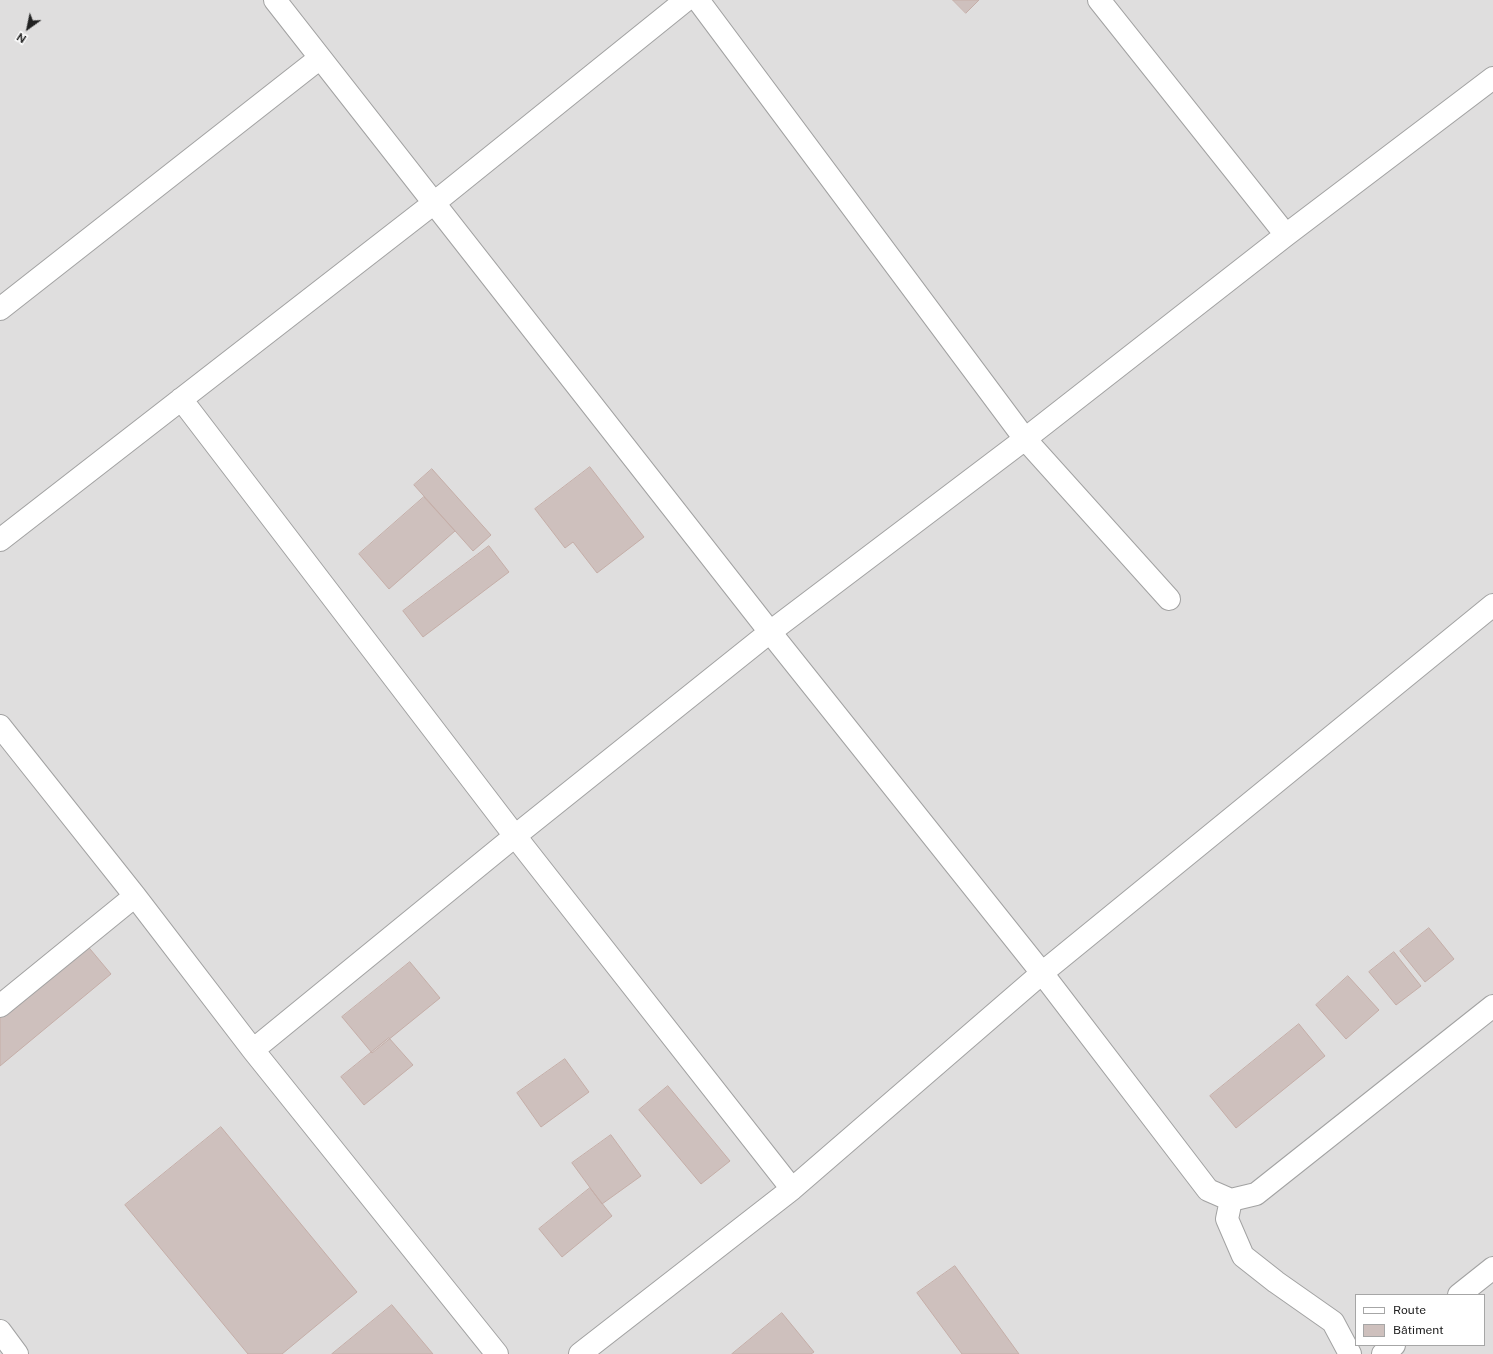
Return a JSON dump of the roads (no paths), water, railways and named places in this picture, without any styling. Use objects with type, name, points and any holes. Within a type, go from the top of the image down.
[{"type":"street","points":[[275,0],[770,632],[1042,973],[1208,1190],[1231,1200],[1256,1194],[1493,1006]]},
{"type":"street","points":[[0,540],[434,203],[686,0]]},
{"type":"street","points":[[698,0],[1025,439],[1169,599]]},
{"type":"street","points":[[1099,0],[1286,235]]},
{"type":"street","points":[[0,310],[320,58]]},
{"type":"street","points":[[253,1050],[515,836],[770,632],[1025,439],[1286,235],[1493,78]]},
{"type":"street","points":[[181,400],[515,836],[792,1189]]},
{"type":"street","points":[[580,1354],[792,1189],[1042,973],[1493,605]]},
{"type":"street","points":[[0,726],[135,896],[253,1050],[497,1354]]},
{"type":"street","points":[[0,1006],[135,896]]},
{"type":"street","points":[[1231,1200],[1227,1219],[1243,1256],[1276,1282],[1333,1322],[1350,1354]]},
{"type":"street","points":[[1460,1294],[1493,1268]]},
{"type":"street","points":[[0,1331],[18,1354]]},
{"type":"street","points":[[1383,1354],[1393,1346]]}]
